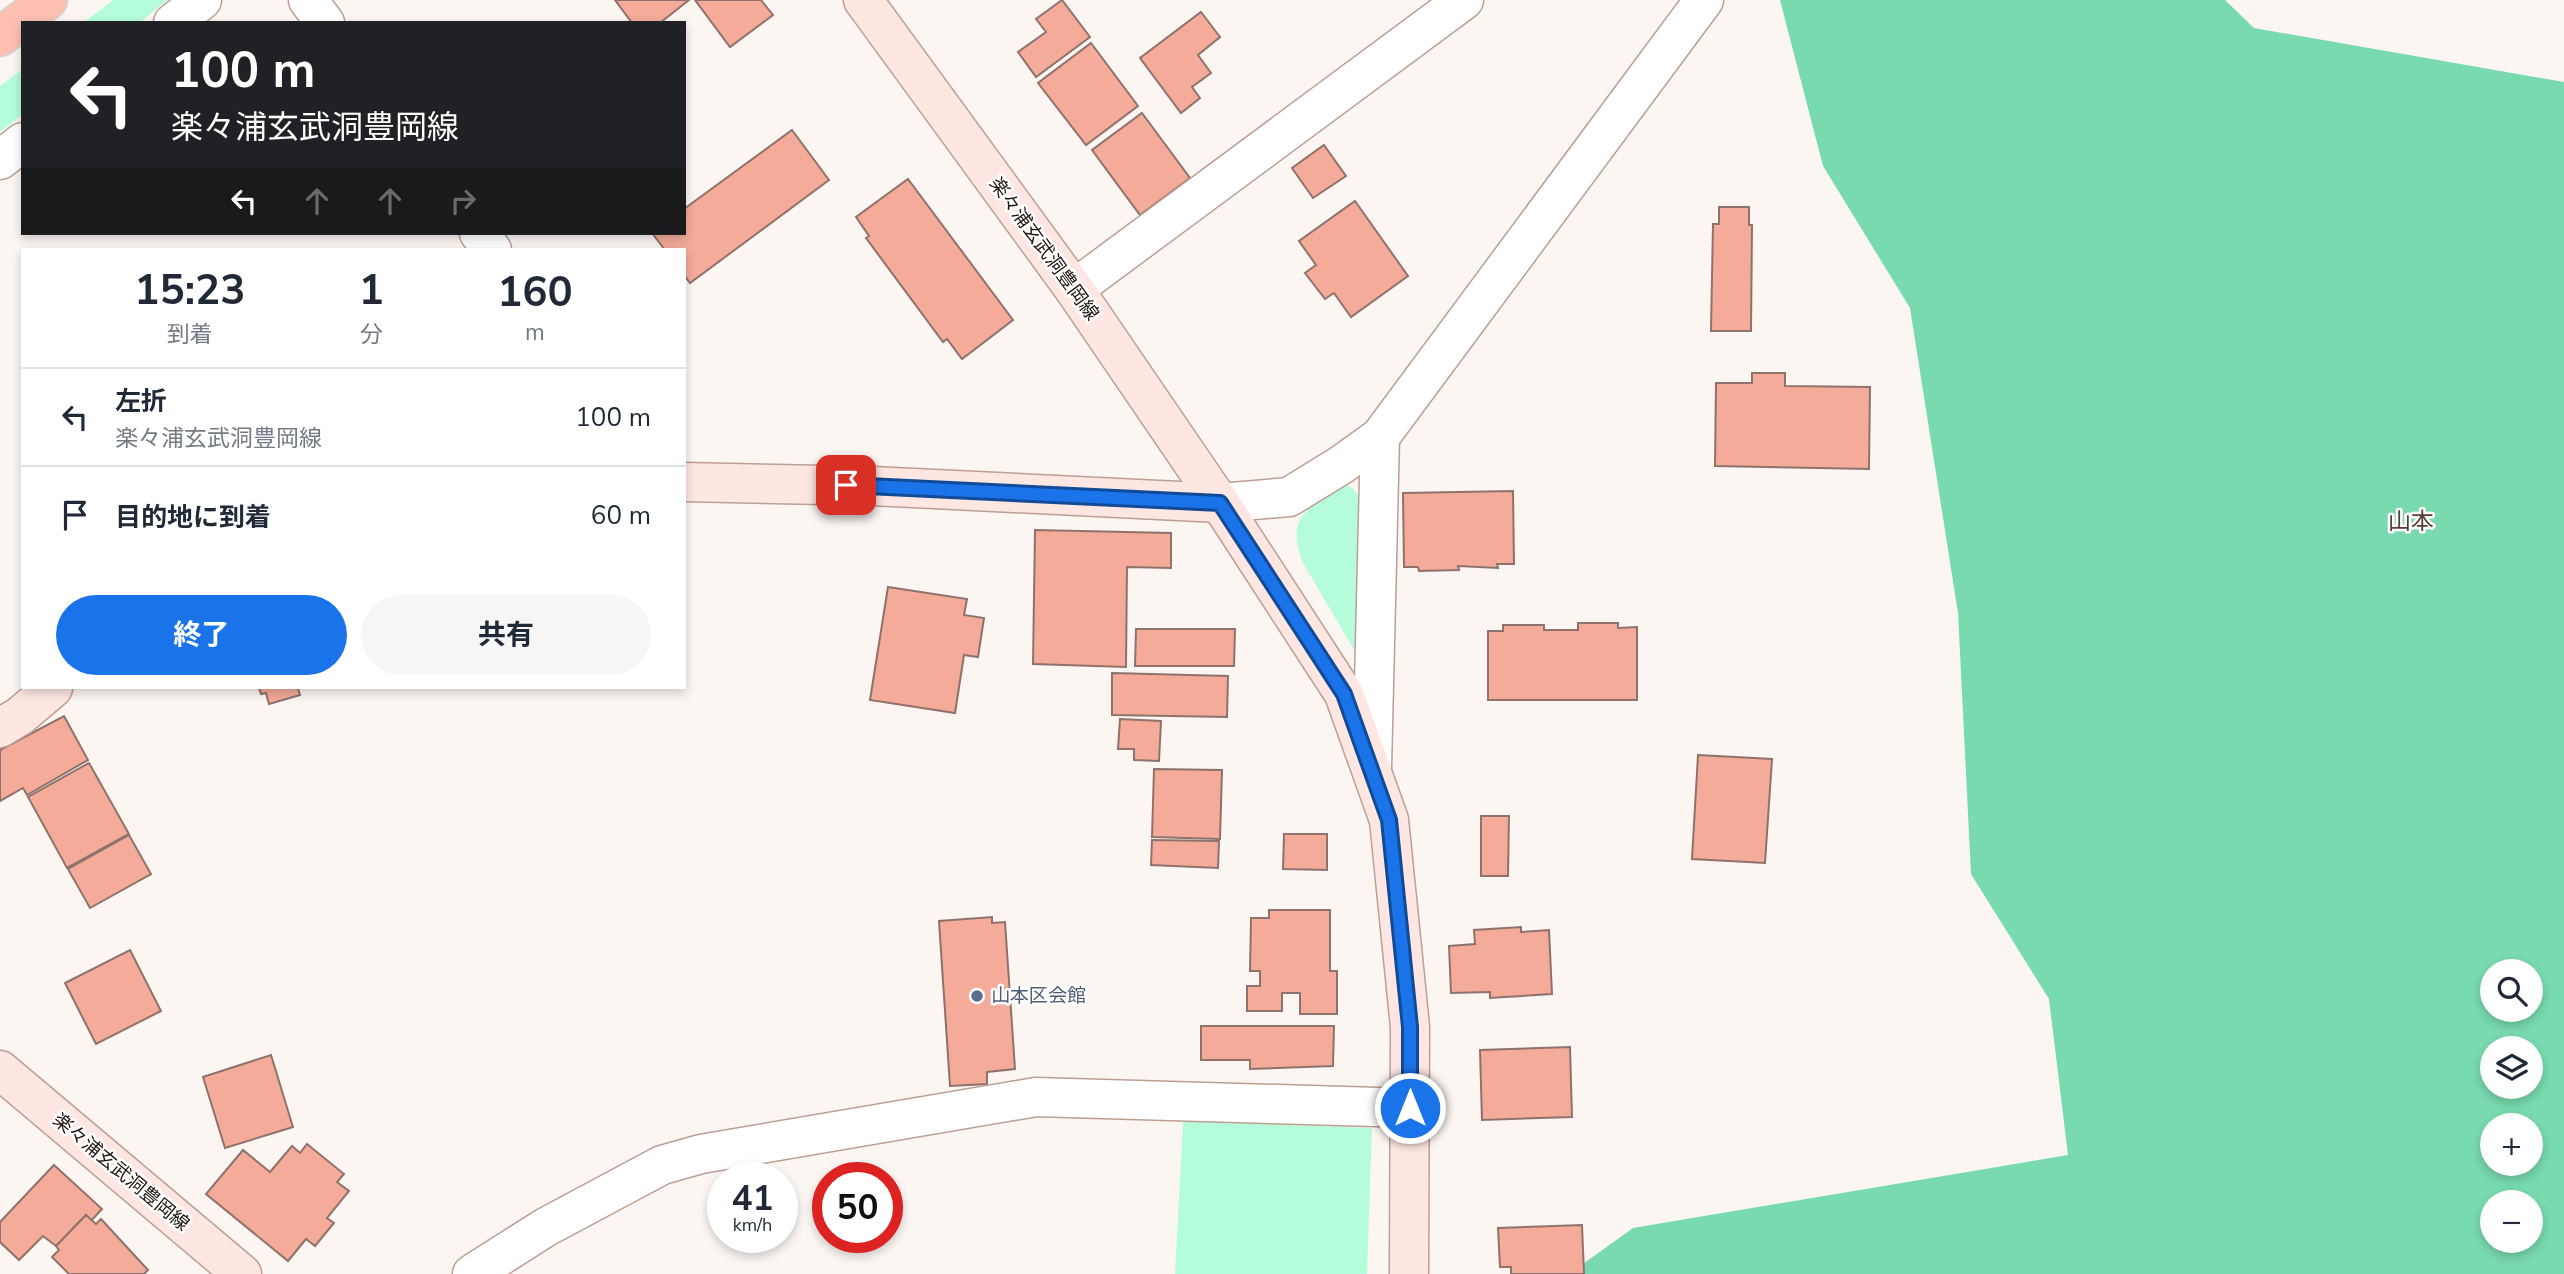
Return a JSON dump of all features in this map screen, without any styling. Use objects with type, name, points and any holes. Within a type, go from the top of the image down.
[{"type":"highway","points":[[0,37],[48,0]]},
{"type":"main road","name":"楽々浦玄武洞豊岡線","points":[[863,0],[1074,289],[1220,503],[1344,694],[1389,820],[1410,1027],[1409,1274]]},
{"type":"main road","points":[[686,482],[872,486],[1220,503]]},
{"type":"main road","points":[[0,728],[20,716],[53,689]]},
{"type":"main road","name":"楽々浦玄武洞豊岡線","points":[[0,1070],[242,1274]]},
{"type":"street","points":[[176,21],[202,0]]},
{"type":"street","points":[[309,0],[324,21]]},
{"type":"street","points":[[1074,289],[1464,0]]},
{"type":"street","points":[[1220,503],[1289,496],[1341,465],[1380,437],[1704,0]]},
{"type":"street","points":[[0,160],[21,144]]},
{"type":"street","points":[[1372,767],[1380,437]]},
{"type":"street","points":[[472,1274],[546,1227],[662,1165],[701,1154],[1036,1097],[1410,1108]]},
{"type":"green space","points":[[113,0],[168,0],[142,21],[86,21]]},
{"type":"green space","points":[[1780,0],[2225,0],[2254,28],[2564,82],[2564,1274],[1569,1274],[1633,1228],[2068,1155],[2049,999],[1971,874],[1958,613],[1910,308],[1823,166]]},
{"type":"green space","points":[[21,70],[21,116],[0,132],[0,86]]},
{"type":"green space","points":[[1339,484],[1353,489],[1361,502],[1357,655],[1303,563],[1298,547],[1298,525],[1302,516]]},
{"type":"green space","points":[[1183,1121],[1372,1128],[1367,1274],[1175,1274]]},
{"type":"building","points":[[615,0],[689,0],[663,21],[631,21]]},
{"type":"building","points":[[695,0],[761,0],[773,15],[730,47]]},
{"type":"building","points":[[1062,0],[1090,37],[1036,77],[1018,52],[1046,32],[1036,19]]},
{"type":"building","points":[[1201,12],[1220,37],[1198,55],[1211,73],[1192,87],[1200,98],[1181,113],[1140,58]]},
{"type":"building","points":[[1091,43],[1138,106],[1086,145],[1038,83]]},
{"type":"building","points":[[1142,113],[1190,178],[1140,215],[1092,150]]},
{"type":"building","points":[[792,130],[829,180],[690,283],[686,278],[686,248],[663,248],[654,235],[686,235],[686,208]]},
{"type":"building","points":[[1324,145],[1346,176],[1313,198],[1292,168]]},
{"type":"building","points":[[908,179],[1013,320],[962,359],[947,339],[943,342],[866,238],[869,236],[856,217]]},
{"type":"building","points":[[1355,201],[1408,276],[1351,317],[1334,293],[1325,299],[1305,273],[1316,265],[1299,241]]},
{"type":"building","points":[[1719,207],[1749,207],[1749,225],[1752,225],[1751,331],[1711,331],[1713,224],[1719,224]]},
{"type":"building","points":[[1752,373],[1785,373],[1785,386],[1870,387],[1869,469],[1715,466],[1716,383],[1752,383]]},
{"type":"building","points":[[1513,491],[1514,564],[1497,564],[1498,568],[1458,566],[1459,570],[1419,571],[1418,567],[1404,567],[1403,493]]},
{"type":"building","points":[[1035,530],[1171,533],[1171,568],[1127,567],[1126,667],[1033,664]]},
{"type":"building","points":[[888,587],[967,599],[964,615],[984,618],[978,657],[964,655],[955,713],[870,700]]},
{"type":"building","points":[[1578,623],[1618,623],[1618,628],[1637,627],[1637,700],[1488,700],[1488,631],[1503,631],[1503,625],[1544,625],[1544,630],[1578,630]]},
{"type":"building","points":[[1136,629],[1235,629],[1234,666],[1135,666]]},
{"type":"building","points":[[1112,673],[1228,676],[1227,717],[1112,715]]},
{"type":"building","points":[[259,689],[298,689],[300,695],[269,704],[266,693],[261,694]]},
{"type":"building","points":[[64,716],[88,760],[27,795],[23,788],[0,801],[0,750]]},
{"type":"building","points":[[1120,719],[1161,721],[1159,761],[1134,760],[1134,749],[1118,749]]},
{"type":"building","points":[[1698,755],[1772,759],[1765,863],[1692,859]]},
{"type":"building","points":[[89,763],[129,834],[67,868],[28,797]]},
{"type":"building","points":[[1154,769],[1222,770],[1220,839],[1152,837]]},
{"type":"building","points":[[1481,816],[1509,816],[1508,876],[1481,876]]},
{"type":"building","points":[[1284,834],[1327,834],[1327,870],[1283,869]]},
{"type":"building","points":[[129,835],[151,874],[90,908],[68,869]]},
{"type":"building","points":[[1152,840],[1219,841],[1218,868],[1151,865]]},
{"type":"building","points":[[1269,910],[1330,910],[1330,971],[1337,971],[1337,1014],[1300,1014],[1300,993],[1282,993],[1282,1011],[1247,1011],[1247,986],[1260,986],[1260,971],[1250,971],[1251,918],[1269,918]]},
{"type":"building","name":"山本区会館","points":[[992,917],[992,923],[1005,922],[1015,1069],[987,1072],[987,1084],[950,1086],[939,921]]},
{"type":"building","points":[[1521,927],[1521,932],[1549,930],[1552,994],[1490,998],[1490,992],[1451,993],[1449,946],[1475,944],[1474,930]]},
{"type":"building","points":[[130,950],[161,1011],[96,1044],[65,983]]},
{"type":"building","points":[[1201,1026],[1334,1026],[1333,1066],[1250,1069],[1250,1060],[1201,1060]]},
{"type":"building","points":[[1570,1047],[1572,1117],[1482,1120],[1480,1050]]},
{"type":"building","points":[[271,1055],[293,1127],[225,1148],[203,1077]]},
{"type":"building","points":[[307,1144],[344,1174],[337,1182],[349,1191],[327,1218],[334,1223],[315,1246],[306,1239],[288,1261],[206,1194],[243,1150],[270,1172],[292,1146],[300,1153]]},
{"type":"building","points":[[54,1165],[102,1209],[91,1221],[86,1215],[56,1246],[43,1236],[19,1260],[0,1242],[0,1222]]},
{"type":"building","points":[[86,1215],[96,1224],[101,1219],[148,1270],[144,1274],[69,1274],[52,1257],[59,1250],[56,1246]]},
{"type":"building","points":[[1582,1225],[1584,1274],[1511,1274],[1511,1267],[1500,1267],[1498,1228]]},
{"type":"place","name":"山本区会館","points":[[977,996]]},
{"type":"district","name":"山本","points":[[2411,521]]},
{"type":"route","points":[[846,485],[1220,503],[1344,694],[1389,820],[1410,1027],[1410,1108]]}]
